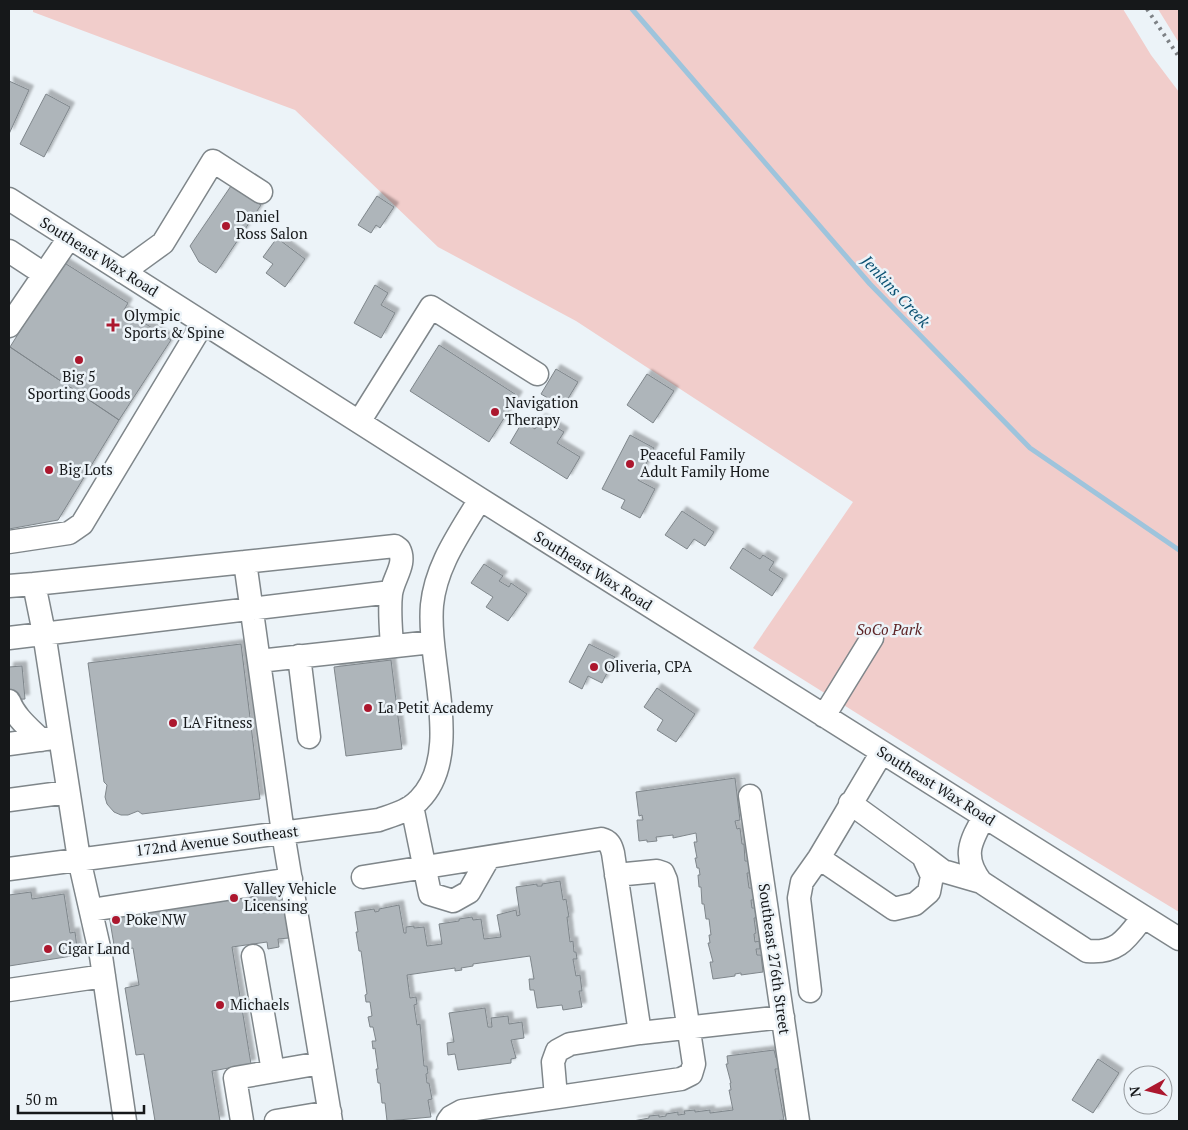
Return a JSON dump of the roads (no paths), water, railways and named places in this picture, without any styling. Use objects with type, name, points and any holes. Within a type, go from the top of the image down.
[{"type":"street","points":[[123,272],[163,244],[213,161],[260,192]]},
{"type":"street","name":"Southeast Wax Road","points":[[9,199],[480,500],[1179,940]]},
{"type":"street","points":[[9,326],[69,238]]},
{"type":"street","points":[[9,251],[44,274]]},
{"type":"street","points":[[359,422],[431,307],[537,374]]},
{"type":"street","points":[[9,542],[69,533],[82,524],[203,323]]},
{"type":"street","points":[[480,500],[444,562],[437,578],[432,605],[432,642],[442,722],[442,745],[439,766],[431,782],[416,803],[424,867],[430,894],[453,901],[469,892],[489,857]]},
{"type":"street","points":[[9,586],[394,546],[399,549],[403,559],[391,592],[392,646]]},
{"type":"street","points":[[245,562],[283,833],[330,1117],[276,1121]]},
{"type":"street","points":[[34,584],[44,633],[51,739],[68,792],[79,859],[104,976],[125,1121]]},
{"type":"street","points":[[9,638],[391,592]]},
{"type":"street","points":[[824,716],[872,638]]},
{"type":"street","points":[[259,661],[432,642]]},
{"type":"street","points":[[300,656],[309,737]]},
{"type":"street","points":[[9,701],[12,709],[21,720],[51,739]]},
{"type":"street","points":[[9,744],[51,739]]},
{"type":"street","points":[[810,991],[799,898],[802,882],[819,858],[882,752]]},
{"type":"street","points":[[9,800],[68,792]]},
{"type":"street","name":"Southeast 276th Street","points":[[750,796],[798,1121]]},
{"type":"street","name":"172nd Avenue Southeast","points":[[9,869],[379,820],[396,815],[416,803]]},
{"type":"street","points":[[850,803],[943,871],[981,882],[1087,951],[1098,952],[1113,948],[1124,942],[1143,917]]},
{"type":"street","points":[[981,882],[972,870],[970,855],[971,840],[984,817]]},
{"type":"street","points":[[363,876],[601,839],[607,841],[611,845],[640,1033]]},
{"type":"street","points":[[819,858],[894,909],[915,904],[929,892],[932,876],[923,856]]},
{"type":"street","points":[[448,1121],[451,1116],[462,1111],[681,1079],[690,1074],[694,1064],[666,880],[663,873],[657,871],[616,875]]},
{"type":"street","points":[[91,910],[291,879]]},
{"type":"street","points":[[253,956],[273,1071]]},
{"type":"street","points":[[9,990],[104,976]]},
{"type":"street","points":[[556,1097],[553,1062],[557,1051],[570,1044],[640,1033],[783,1017]]},
{"type":"street","points":[[242,1121],[235,1078],[321,1063]]},
{"type":"waterway","name":"Jenkins Creek","points":[[632,9],[870,284],[1030,448],[1179,550]]},
{"type":"railway","points":[[1147,9],[1179,57]]},
{"type":"place","name":"Daniel Ross Salon","points":[[226,226]]},
{"type":"place","name":"Olympic Sports & Spine","points":[[113,325]]},
{"type":"place","name":"Big 5 Sporting Goods","points":[[79,360]]},
{"type":"place","name":"Navigation Therapy","points":[[495,412]]},
{"type":"place","name":"Peaceful Family Adult Family Home","points":[[630,464]]},
{"type":"place","name":"Big Lots","points":[[49,470]]},
{"type":"place","name":"Oliveria, CPA","points":[[594,667]]},
{"type":"place","name":"La Petit Academy","points":[[368,708]]},
{"type":"place","name":"LA Fitness","points":[[173,723]]},
{"type":"place","name":"Valley Vehicle Licensing","points":[[234,898]]},
{"type":"place","name":"Poke NW","points":[[116,920]]},
{"type":"place","name":"Cigar Land","points":[[48,949]]},
{"type":"place","name":"Michaels","points":[[220,1005]]},
{"type":"park label","name":"SoCo Park","points":[[889,630]]}]
